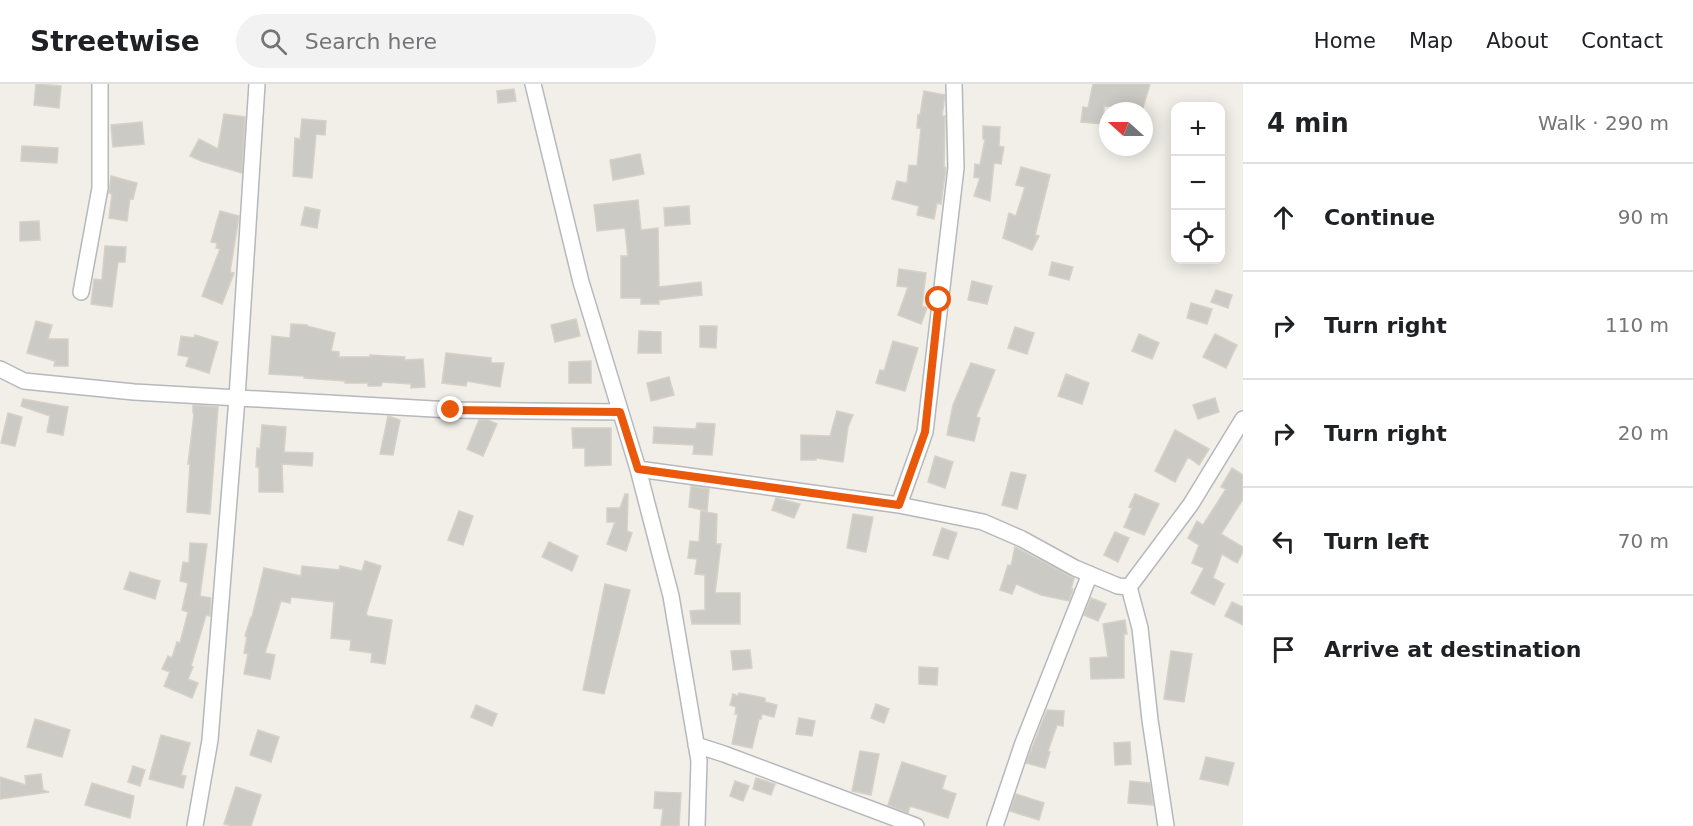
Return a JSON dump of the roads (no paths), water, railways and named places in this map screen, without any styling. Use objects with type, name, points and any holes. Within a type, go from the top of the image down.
[{"type":"street","points":[[81,292],[100,188],[100,84]]},
{"type":"street","points":[[195,826],[210,740],[237,398],[257,84]]},
{"type":"street","points":[[533,84],[581,282],[638,469],[671,596],[699,761],[697,826]]},
{"type":"street","points":[[899,505],[925,432],[956,168],[954,84]]},
{"type":"street","points":[[0,369],[24,381],[134,393],[451,410],[620,412]]},
{"type":"street","points":[[1129,587],[1191,504],[1243,419]]},
{"type":"street","points":[[638,469],[899,505],[983,522],[1090,574],[1118,586],[1129,587]]},
{"type":"street","points":[[995,826],[1023,743],[1090,574]]},
{"type":"street","points":[[1129,587],[1140,628],[1150,720],[1166,826]]},
{"type":"street","points":[[696,745],[745,761],[916,826]]}]
